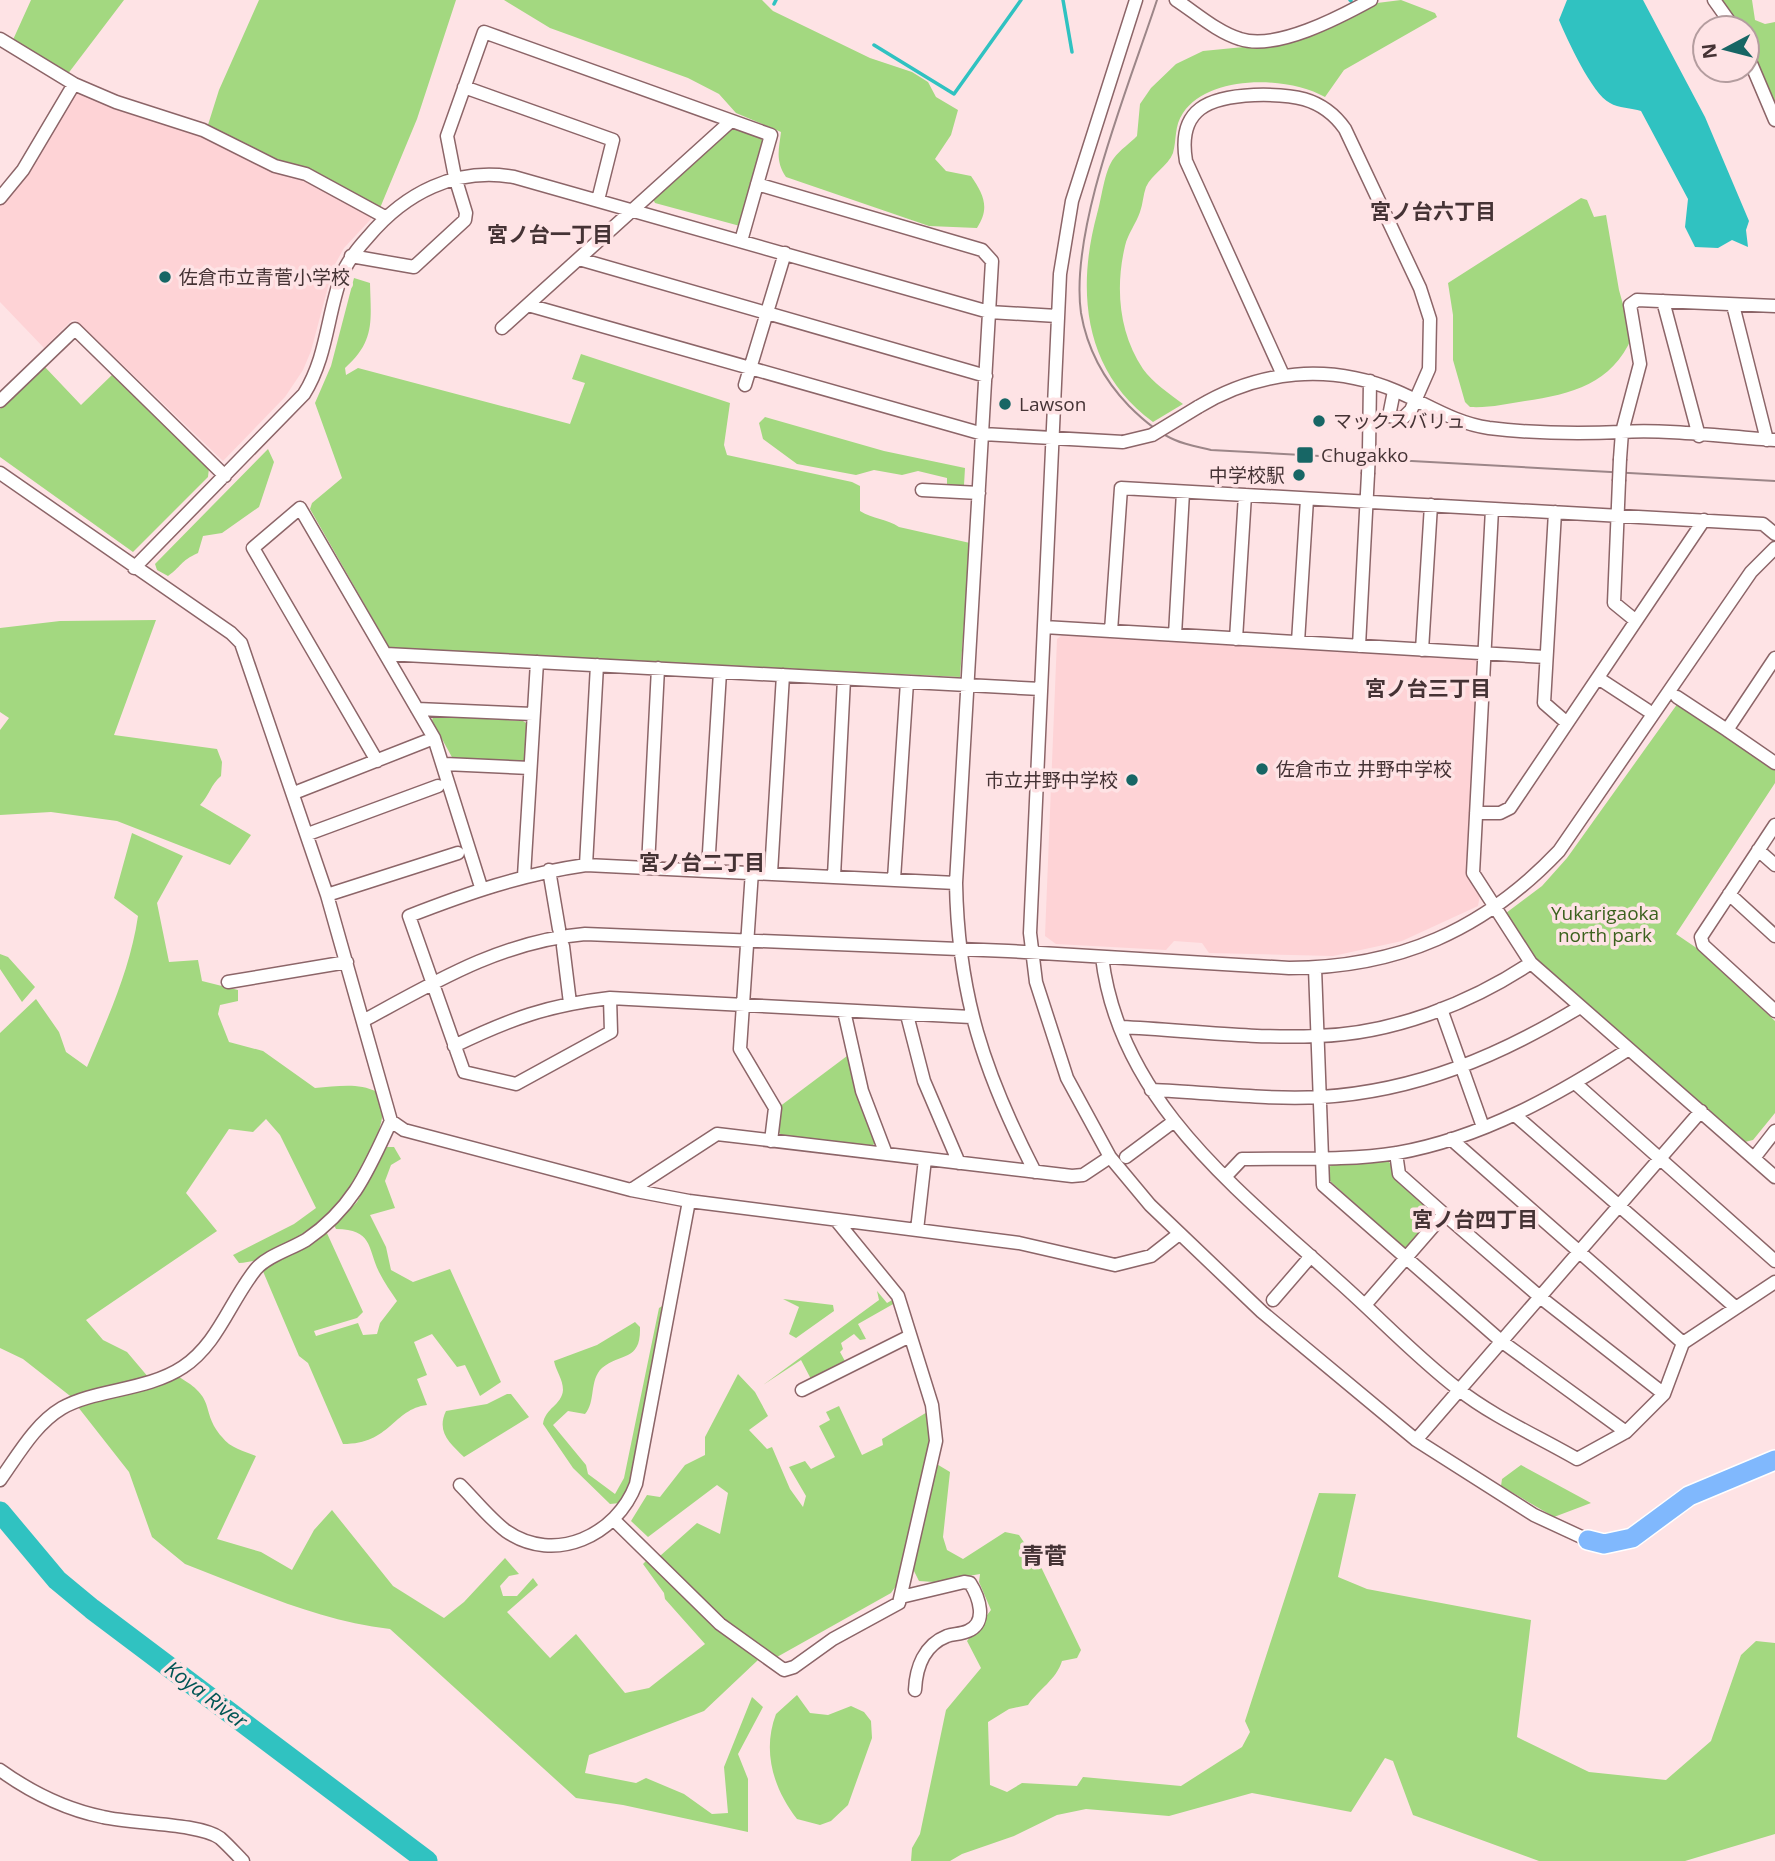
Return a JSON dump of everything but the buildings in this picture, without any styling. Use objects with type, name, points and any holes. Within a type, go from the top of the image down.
[{"type":"highway","points":[[1588,1540],[1604,1544],[1632,1538],[1689,1496],[1775,1460]]},
{"type":"street","points":[[1136,0],[1093,132],[1064,238],[1057,316],[1030,952],[1043,1009],[1067,1078],[1110,1157],[1179,1234],[1262,1312],[1416,1440],[1534,1515],[1588,1540]]},
{"type":"street","points":[[1176,0],[1231,36],[1255,42],[1284,37],[1326,23],[1371,0]]},
{"type":"street","points":[[351,256],[414,267],[465,220],[467,213],[455,177],[447,136],[484,32],[771,135],[741,241]]},
{"type":"street","points":[[0,39],[74,84],[116,102],[203,130],[275,166],[306,174],[384,217]]},
{"type":"street","points":[[0,198],[23,170],[74,84]]},
{"type":"street","points":[[1760,84],[1775,120]]},
{"type":"street","points":[[464,88],[613,141],[598,200]]},
{"type":"street","points":[[1283,375],[1185,161],[1184,142],[1189,124],[1201,108],[1224,96],[1299,96],[1324,108],[1345,129],[1428,312],[1432,339],[1429,369],[1407,415],[1391,419],[1388,408],[1394,391]]},
{"type":"street","points":[[502,328],[731,121]]},
{"type":"street","points":[[134,569],[297,403],[319,364],[338,286],[351,256],[384,217],[422,191],[455,177],[503,175],[989,312],[1057,316]]},
{"type":"street","points":[[757,184],[987,252],[992,261],[956,883],[958,949],[971,1017],[988,1071],[1035,1172]]},
{"type":"street","points":[[745,386],[785,253]]},
{"type":"street","points":[[579,259],[986,376]]},
{"type":"street","points":[[1636,621],[1614,603],[1622,432],[1640,363],[1630,304],[1637,300],[1775,306]]},
{"type":"street","points":[[1663,302],[1699,436]]},
{"type":"street","points":[[528,304],[982,434],[1123,443],[1153,435],[1198,407],[1244,384],[1283,375],[1326,374],[1370,382],[1457,420],[1491,428],[1771,440],[1733,304]]},
{"type":"street","points":[[0,401],[75,329],[225,476]]},
{"type":"street","points":[[1359,646],[1368,502],[1370,382]]},
{"type":"street","points":[[0,473],[134,569],[231,632],[241,643],[308,834],[365,1020],[391,1121],[351,1201],[326,1225],[257,1267],[202,1350],[186,1365],[163,1377],[63,1407],[37,1429],[0,1480]]},
{"type":"street","points":[[1111,631],[1121,488],[1763,524],[1775,534]]},
{"type":"street","points":[[922,489],[979,493]]},
{"type":"street","points":[[1175,635],[1184,492]]},
{"type":"street","points":[[1236,639],[1245,495]]},
{"type":"street","points":[[1298,642],[1307,499]]},
{"type":"street","points":[[1423,650],[1431,505]]},
{"type":"street","points":[[377,761],[253,548],[300,508],[435,738],[481,887]]},
{"type":"street","points":[[1492,509],[1473,873],[1531,963],[1775,1177]]},
{"type":"street","points":[[1555,512],[1544,703],[1567,723]]},
{"type":"street","points":[[1476,813],[1500,813],[1510,808],[1704,520]]},
{"type":"street","points":[[365,1020],[477,960],[533,941],[561,936],[609,933],[1315,968],[1366,962],[1405,952],[1452,933],[1494,908],[1535,876],[1559,850],[1751,572],[1775,548]]},
{"type":"street","points":[[1044,627],[1546,657]]},
{"type":"street","points":[[386,654],[1041,689]]},
{"type":"street","points":[[1727,730],[1775,658]]},
{"type":"street","points":[[523,876],[537,662]]},
{"type":"street","points":[[586,865],[597,665]]},
{"type":"street","points":[[648,866],[658,668]]},
{"type":"street","points":[[708,869],[720,672]]},
{"type":"street","points":[[771,873],[783,675]]},
{"type":"street","points":[[834,876],[844,678]]},
{"type":"street","points":[[1598,678],[1647,710]]},
{"type":"street","points":[[894,878],[907,682]]},
{"type":"street","points":[[1677,697],[1775,763]]},
{"type":"street","points":[[417,709],[533,714]]},
{"type":"street","points":[[295,793],[435,738]]},
{"type":"street","points":[[445,764],[530,768]]},
{"type":"street","points":[[308,834],[438,786]]},
{"type":"street","points":[[1775,825],[1701,937],[1703,945],[1775,1011]]},
{"type":"street","points":[[1759,850],[1775,865]]},
{"type":"street","points":[[327,895],[458,853]]},
{"type":"street","points":[[610,998],[611,1032],[516,1084],[464,1072],[410,916],[481,887],[549,870],[586,865],[956,883]]},
{"type":"street","points":[[549,870],[559,929]]},
{"type":"street","points":[[752,872],[740,1049],[775,1108],[771,1141]]},
{"type":"street","points":[[1729,894],[1775,936]]},
{"type":"street","points":[[563,946],[570,1003]]},
{"type":"street","points":[[1102,957],[1104,978],[1121,1027],[1151,1090],[1173,1122],[1225,1177],[1459,1390],[1577,1459],[1626,1432],[1664,1394],[1683,1343],[1775,1282]]},
{"type":"street","points":[[228,982],[347,962]]},
{"type":"street","points":[[1121,1027],[1318,1036],[1410,1020],[1478,994],[1531,963]]},
{"type":"street","points":[[1315,968],[1323,1185],[1502,1341],[1626,1432]]},
{"type":"street","points":[[454,1046],[526,1013],[570,1003],[610,998],[971,1017]]},
{"type":"street","points":[[1151,1090],[1320,1097],[1427,1080],[1462,1068],[1540,1031],[1580,1007]]},
{"type":"street","points":[[1441,1009],[1483,1127]]},
{"type":"street","points":[[844,1011],[862,1091],[886,1154]]},
{"type":"street","points":[[907,1014],[925,1081],[959,1163]]},
{"type":"street","points":[[1225,1177],[1242,1158],[1396,1153],[1451,1139],[1515,1115],[1575,1083],[1629,1049]]},
{"type":"street","points":[[1575,1083],[1775,1261]]},
{"type":"street","points":[[1416,1440],[1700,1111]]},
{"type":"street","points":[[1515,1115],[1735,1307]]},
{"type":"street","points":[[391,1121],[422,1136],[631,1190],[689,1201],[1019,1244],[1115,1265],[1151,1256],[1179,1234]]},
{"type":"street","points":[[1126,1157],[1173,1122]]},
{"type":"street","points":[[1754,1158],[1775,1132]]},
{"type":"street","points":[[631,1190],[717,1133],[1035,1172],[1083,1175],[1110,1157]]},
{"type":"street","points":[[1451,1139],[1683,1343]]},
{"type":"street","points":[[1396,1153],[1399,1174],[1540,1297],[1664,1394]]},
{"type":"street","points":[[917,1230],[925,1158]]},
{"type":"street","points":[[460,1485],[508,1532],[530,1541],[556,1545],[582,1541],[615,1521],[631,1498],[636,1485],[689,1201]]},
{"type":"street","points":[[1365,1305],[1444,1214]]},
{"type":"street","points":[[615,1521],[720,1624],[784,1670],[794,1667],[833,1639],[895,1607],[901,1597],[936,1441],[932,1405],[898,1296],[836,1220]]},
{"type":"street","points":[[1273,1300],[1311,1256]]},
{"type":"street","points":[[802,1390],[910,1336]]},
{"type":"street","points":[[901,1597],[964,1582],[970,1583],[977,1594],[980,1610],[977,1624],[969,1631],[945,1637],[924,1655],[918,1665],[915,1690]]},
{"type":"street","points":[[0,1770],[27,1790],[72,1810],[104,1818],[198,1830],[218,1837],[243,1861]]},
{"type":"shaded area","name":"佐倉市立青菅小学校","points":[[74,90],[201,133],[304,177],[371,213],[371,219],[344,248],[333,268],[311,351],[303,370],[285,397],[223,461],[76,320],[72,320],[44,348],[0,302],[0,203]]},
{"type":"shaded area","name":"佐倉市立 井野中学校","points":[[1062,635],[1475,659],[1478,663],[1467,875],[1480,895],[1478,906],[1402,941],[1333,956],[1209,953],[1202,943],[1174,941],[1166,950],[1056,944],[1045,936],[1057,639]]},
{"type":"green space","points":[[31,0],[124,0],[67,75],[12,42]]},
{"type":"green space","points":[[259,0],[456,0],[417,119],[380,208],[207,128],[219,90]]},
{"type":"green space","points":[[504,0],[762,0],[773,11],[870,58],[912,72],[928,82],[936,97],[958,110],[951,135],[935,159],[946,171],[971,176],[984,202],[981,221],[977,228],[929,226],[786,177],[779,160],[781,132],[736,113],[719,94],[688,78],[550,28]]},
{"type":"green space","points":[[1401,0],[1435,13],[1437,17],[1344,70],[1325,97],[1291,85],[1250,82],[1211,91],[1195,100],[1180,118],[1173,153],[1146,187],[1140,212],[1125,246],[1120,278],[1121,310],[1135,355],[1151,379],[1183,404],[1153,422],[1130,402],[1112,379],[1099,355],[1087,300],[1091,243],[1106,177],[1114,158],[1137,136],[1140,104],[1151,88],[1176,64],[1203,51],[1254,46],[1326,29],[1377,3]]},
{"type":"green space","points":[[1722,0],[1752,0],[1754,14],[1731,14]]},
{"type":"green space","points":[[1761,22],[1775,22],[1775,108],[1761,75]]},
{"type":"green space","points":[[736,129],[761,137],[763,144],[740,226],[655,203],[653,199],[728,130]]},
{"type":"green space","points":[[1581,198],[1587,200],[1594,217],[1606,215],[1619,290],[1632,337],[1624,353],[1602,376],[1574,390],[1542,398],[1470,407],[1465,402],[1453,360],[1453,315],[1448,283]]},
{"type":"green space","points":[[354,278],[370,283],[370,320],[366,340],[362,349],[345,368],[346,375],[358,368],[570,424],[585,383],[572,379],[581,354],[730,403],[724,445],[727,455],[852,482],[860,486],[860,511],[865,514],[899,527],[970,543],[960,677],[390,649],[310,509],[312,503],[342,478],[315,403],[331,366]]},
{"type":"green space","points":[[44,366],[81,405],[114,373],[209,468],[208,477],[133,552],[0,457],[0,409]]},
{"type":"green space","points":[[765,417],[884,451],[965,468],[964,485],[947,485],[947,478],[918,471],[902,475],[874,470],[856,475],[797,464],[763,439],[759,423]]},
{"type":"green space","points":[[268,449],[274,462],[259,507],[222,533],[203,536],[198,553],[168,576],[157,570],[155,564]]},
{"type":"green space","points":[[156,620],[114,735],[217,749],[222,762],[221,776],[200,805],[251,835],[230,865],[117,821],[51,812],[0,815],[0,730],[9,718],[0,712],[0,628],[60,621]]},
{"type":"green space","name":"Yukarigaoka north park","points":[[1678,703],[1775,769],[1775,783],[1676,934],[1698,949],[1775,1021],[1775,1113],[1753,1140],[1745,1142],[1535,959],[1506,913],[1542,886],[1567,858]]},
{"type":"green space","points":[[433,716],[523,721],[526,723],[526,759],[521,764],[453,759],[432,721]]},
{"type":"green space","points":[[132,833],[183,856],[157,903],[169,962],[198,960],[202,981],[238,990],[238,1001],[220,1005],[218,1014],[229,1042],[263,1051],[315,1088],[354,1086],[377,1092],[382,1118],[364,1167],[337,1210],[291,1245],[265,1258],[239,1263],[233,1255],[294,1224],[316,1208],[280,1135],[266,1119],[253,1132],[229,1129],[186,1193],[217,1231],[86,1320],[103,1340],[127,1352],[149,1378],[74,1399],[23,1359],[0,1348],[0,1033],[36,999],[59,1032],[66,1052],[87,1067],[130,955],[138,916],[114,898]]},
{"type":"green space","points":[[0,954],[8,957],[35,987],[22,1002],[0,969]]},
{"type":"green space","points":[[847,1056],[856,1093],[876,1142],[871,1147],[782,1136],[778,1131],[779,1107]]},
{"type":"green space","points":[[387,1147],[394,1147],[401,1159],[391,1165],[385,1181],[395,1208],[370,1215],[386,1247],[391,1270],[413,1282],[450,1269],[501,1382],[480,1396],[465,1365],[457,1367],[432,1334],[414,1342],[427,1375],[417,1379],[427,1405],[406,1413],[372,1438],[343,1444],[308,1363],[299,1356],[262,1269],[326,1231],[363,1312],[357,1318],[314,1331],[316,1336],[358,1323],[363,1335],[377,1334],[380,1323],[397,1301],[379,1272],[363,1236],[357,1232],[336,1229],[334,1225],[357,1202]]},
{"type":"green space","points":[[1385,1158],[1434,1212],[1435,1219],[1409,1247],[1403,1247],[1330,1181],[1329,1167],[1334,1164]]},
{"type":"green space","points":[[877,1291],[887,1303],[894,1299],[895,1303],[858,1324],[866,1339],[860,1340],[854,1334],[841,1343],[843,1349],[840,1352],[846,1363],[812,1381],[801,1360],[763,1385],[879,1300]]},
{"type":"green space","points":[[783,1299],[833,1305],[834,1311],[796,1338],[789,1334],[799,1307]]},
{"type":"green space","points":[[664,1305],[629,1483],[620,1503],[610,1504],[573,1468],[543,1424],[563,1390],[554,1361],[597,1345],[635,1322],[640,1327],[637,1346],[633,1351],[609,1363],[598,1373],[585,1414],[568,1411],[553,1425],[586,1465],[588,1474],[615,1494],[624,1478],[659,1308]]},
{"type":"green space","points":[[738,1374],[755,1392],[768,1416],[749,1430],[767,1449],[772,1447],[790,1489],[803,1507],[806,1496],[789,1467],[805,1461],[811,1469],[835,1457],[819,1426],[830,1420],[826,1412],[839,1406],[862,1455],[883,1445],[882,1439],[929,1411],[930,1440],[898,1583],[891,1593],[777,1657],[724,1621],[660,1556],[697,1523],[720,1534],[728,1493],[717,1485],[648,1537],[631,1521],[647,1495],[660,1497],[685,1465],[705,1455],[705,1437]]},
{"type":"green space","points":[[177,1376],[199,1391],[215,1428],[225,1441],[256,1456],[217,1539],[261,1552],[292,1570],[314,1530],[332,1510],[393,1586],[444,1618],[464,1602],[505,1558],[519,1574],[509,1576],[500,1586],[503,1596],[517,1596],[533,1578],[538,1585],[507,1612],[550,1658],[576,1634],[625,1693],[649,1688],[705,1644],[665,1599],[664,1593],[643,1564],[646,1561],[654,1567],[730,1639],[758,1660],[704,1711],[589,1755],[585,1773],[636,1783],[646,1778],[684,1794],[712,1814],[728,1813],[724,1767],[752,1697],[763,1707],[738,1754],[748,1779],[748,1832],[623,1805],[576,1798],[390,1629],[311,1612],[185,1564],[152,1537],[129,1472],[78,1407]]},
{"type":"green space","points":[[511,1394],[529,1417],[464,1457],[446,1437],[443,1418],[446,1411],[487,1404]]},
{"type":"green space","points":[[935,1463],[950,1472],[943,1537],[947,1550],[963,1559],[1005,1532],[1019,1535],[1042,1569],[1081,1650],[1077,1658],[1062,1661],[1056,1674],[1028,1705],[1009,1709],[988,1722],[990,1785],[1007,1792],[1022,1783],[1077,1786],[1083,1777],[1181,1786],[1242,1747],[1250,1732],[1245,1721],[1319,1493],[1356,1494],[1338,1577],[1367,1589],[1531,1620],[1517,1737],[1589,1772],[1666,1780],[1711,1741],[1741,1655],[1756,1641],[1775,1643],[1775,1834],[1685,1861],[1539,1861],[1413,1815],[1393,1761],[1385,1758],[1351,1812],[1252,1793],[1169,1816],[1086,1809],[1057,1815],[1014,1836],[962,1854],[950,1861],[911,1861],[912,1848],[920,1834],[946,1710],[981,1668],[967,1641],[991,1610],[979,1582],[980,1574],[934,1582],[919,1581],[912,1567]]},
{"type":"green space","points":[[1521,1465],[1591,1503],[1554,1517],[1501,1486],[1502,1479]]},
{"type":"green space","points":[[797,1695],[810,1713],[828,1715],[851,1706],[864,1712],[871,1721],[872,1738],[848,1805],[831,1821],[820,1825],[797,1819],[782,1795],[772,1769],[770,1742],[776,1714]]},
{"type":"water","points":[[1567,0],[1643,0],[1705,117],[1749,221],[1746,230],[1748,247],[1732,240],[1718,248],[1695,247],[1685,227],[1688,199],[1641,111],[1613,105],[1603,98],[1574,52],[1559,20]]},
{"type":"waterway","points":[[774,4],[776,0]]},
{"type":"waterway","points":[[874,45],[954,94],[1021,0]]},
{"type":"waterway","points":[[1063,0],[1072,52]]},
{"type":"waterway","name":"Koya River","points":[[0,1512],[57,1580],[92,1609],[427,1861]]},
{"type":"tram line","points":[[1157,0],[1104,156],[1084,240],[1080,279],[1081,313],[1098,363],[1120,396],[1150,425],[1179,442],[1211,450],[1775,481]]},
{"type":"place","name":"佐倉市立青菅小学校","points":[[165,277]]},
{"type":"place","name":"Lawson","points":[[1005,404]]},
{"type":"place","name":"マックスバリュ","points":[[1319,421]]},
{"type":"place","name":"Chugakko","points":[[1305,455]]},
{"type":"place","name":"中学校駅","points":[[1299,475]]},
{"type":"place","name":"佐倉市立 井野中学校","points":[[1262,769]]},
{"type":"place","name":"市立井野中学校","points":[[1132,780]]},
{"type":"district","name":"宮ノ台六丁目","points":[[1433,212]]},
{"type":"district","name":"宮ノ台一丁目","points":[[550,235]]},
{"type":"district","name":"宮ノ台三丁目","points":[[1428,689]]},
{"type":"district","name":"宮ノ台二丁目","points":[[702,863]]},
{"type":"district","name":"宮ノ台四丁目","points":[[1475,1220]]},
{"type":"district","name":"青菅","points":[[1044,1556]]}]
